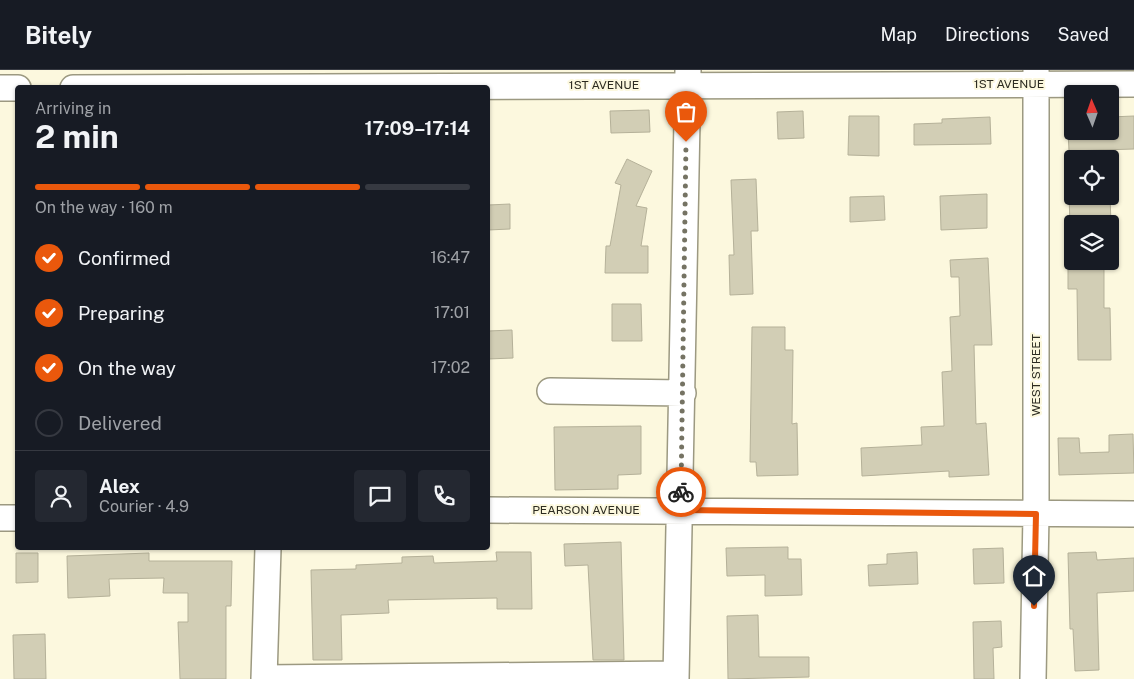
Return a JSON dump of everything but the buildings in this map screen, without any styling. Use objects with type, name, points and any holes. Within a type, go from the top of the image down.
[{"type":"street","name":"1ST AVENUE","points":[[460,85],[687,77],[1036,77],[1134,84]]},
{"type":"street","points":[[268,550],[264,678],[676,676],[681,510],[687,77]]},
{"type":"street","name":"WEST STREET","points":[[1033,679],[1036,514],[1036,77]]},
{"type":"street","name":"1ST AVENUE","points":[[199,85],[265,83],[334,85]]},
{"type":"street","points":[[0,88],[15,88]]},
{"type":"street","points":[[550,391],[683,393]]},
{"type":"street","name":"PEARSON AVENUE","points":[[490,510],[1134,514]]},
{"type":"street","points":[[0,518],[15,518]]},
{"type":"way so far","points":[[681,492],[686,142]]},
{"type":"route","points":[[681,492],[681,510],[1036,514],[1034,606]]}]
